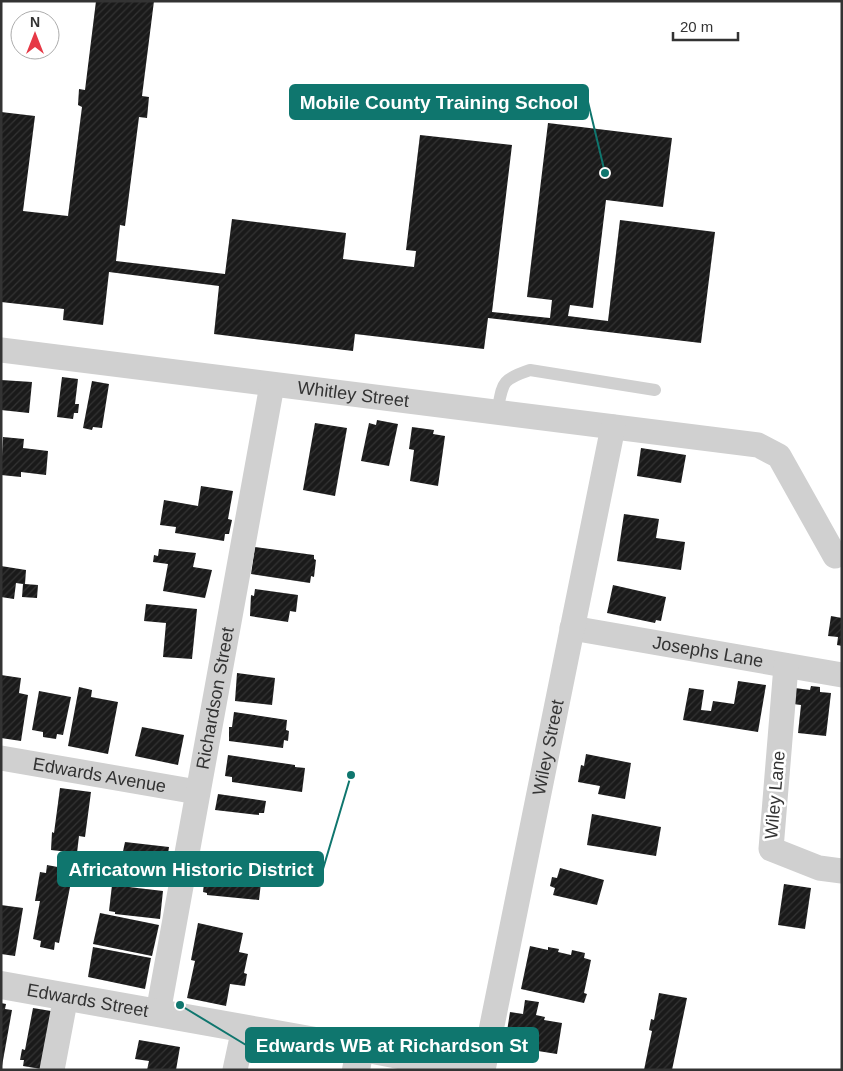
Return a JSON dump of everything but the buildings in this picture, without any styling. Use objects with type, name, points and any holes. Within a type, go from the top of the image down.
[{"type":"street","name":"Whitley Street","points":[[1,350],[758,445],[779,456],[835,556]]},
{"type":"street","name":"Richardson Street","points":[[158,1012],[272,385]]},
{"type":"street","name":"Wiley Street","points":[[482,1070],[613,427]]},
{"type":"street","name":"Josephs Lane","points":[[572,628],[842,675]]},
{"type":"street","name":"Wiley Lane","points":[[786,666],[771,849],[819,868],[842,871]]},
{"type":"street","name":"Edwards Avenue","points":[[1,758],[197,792]]},
{"type":"street","name":"Edwards Street","points":[[1,985],[244,1028],[358,1060],[469,1070]]},
{"type":"street","points":[[52,1070],[66,996]]},
{"type":"street","points":[[235,1070],[244,1028]]},
{"type":"lane","points":[[497,412],[502,386],[510,377],[530,370],[655,390]]},
{"type":"place","name":"Mobile County Training School","points":[[605,173]]},
{"type":"place","name":"Africatown Historic District","points":[[351,775]]},
{"type":"place","name":"Edwards WB at Richardson St","points":[[180,1005]]}]
